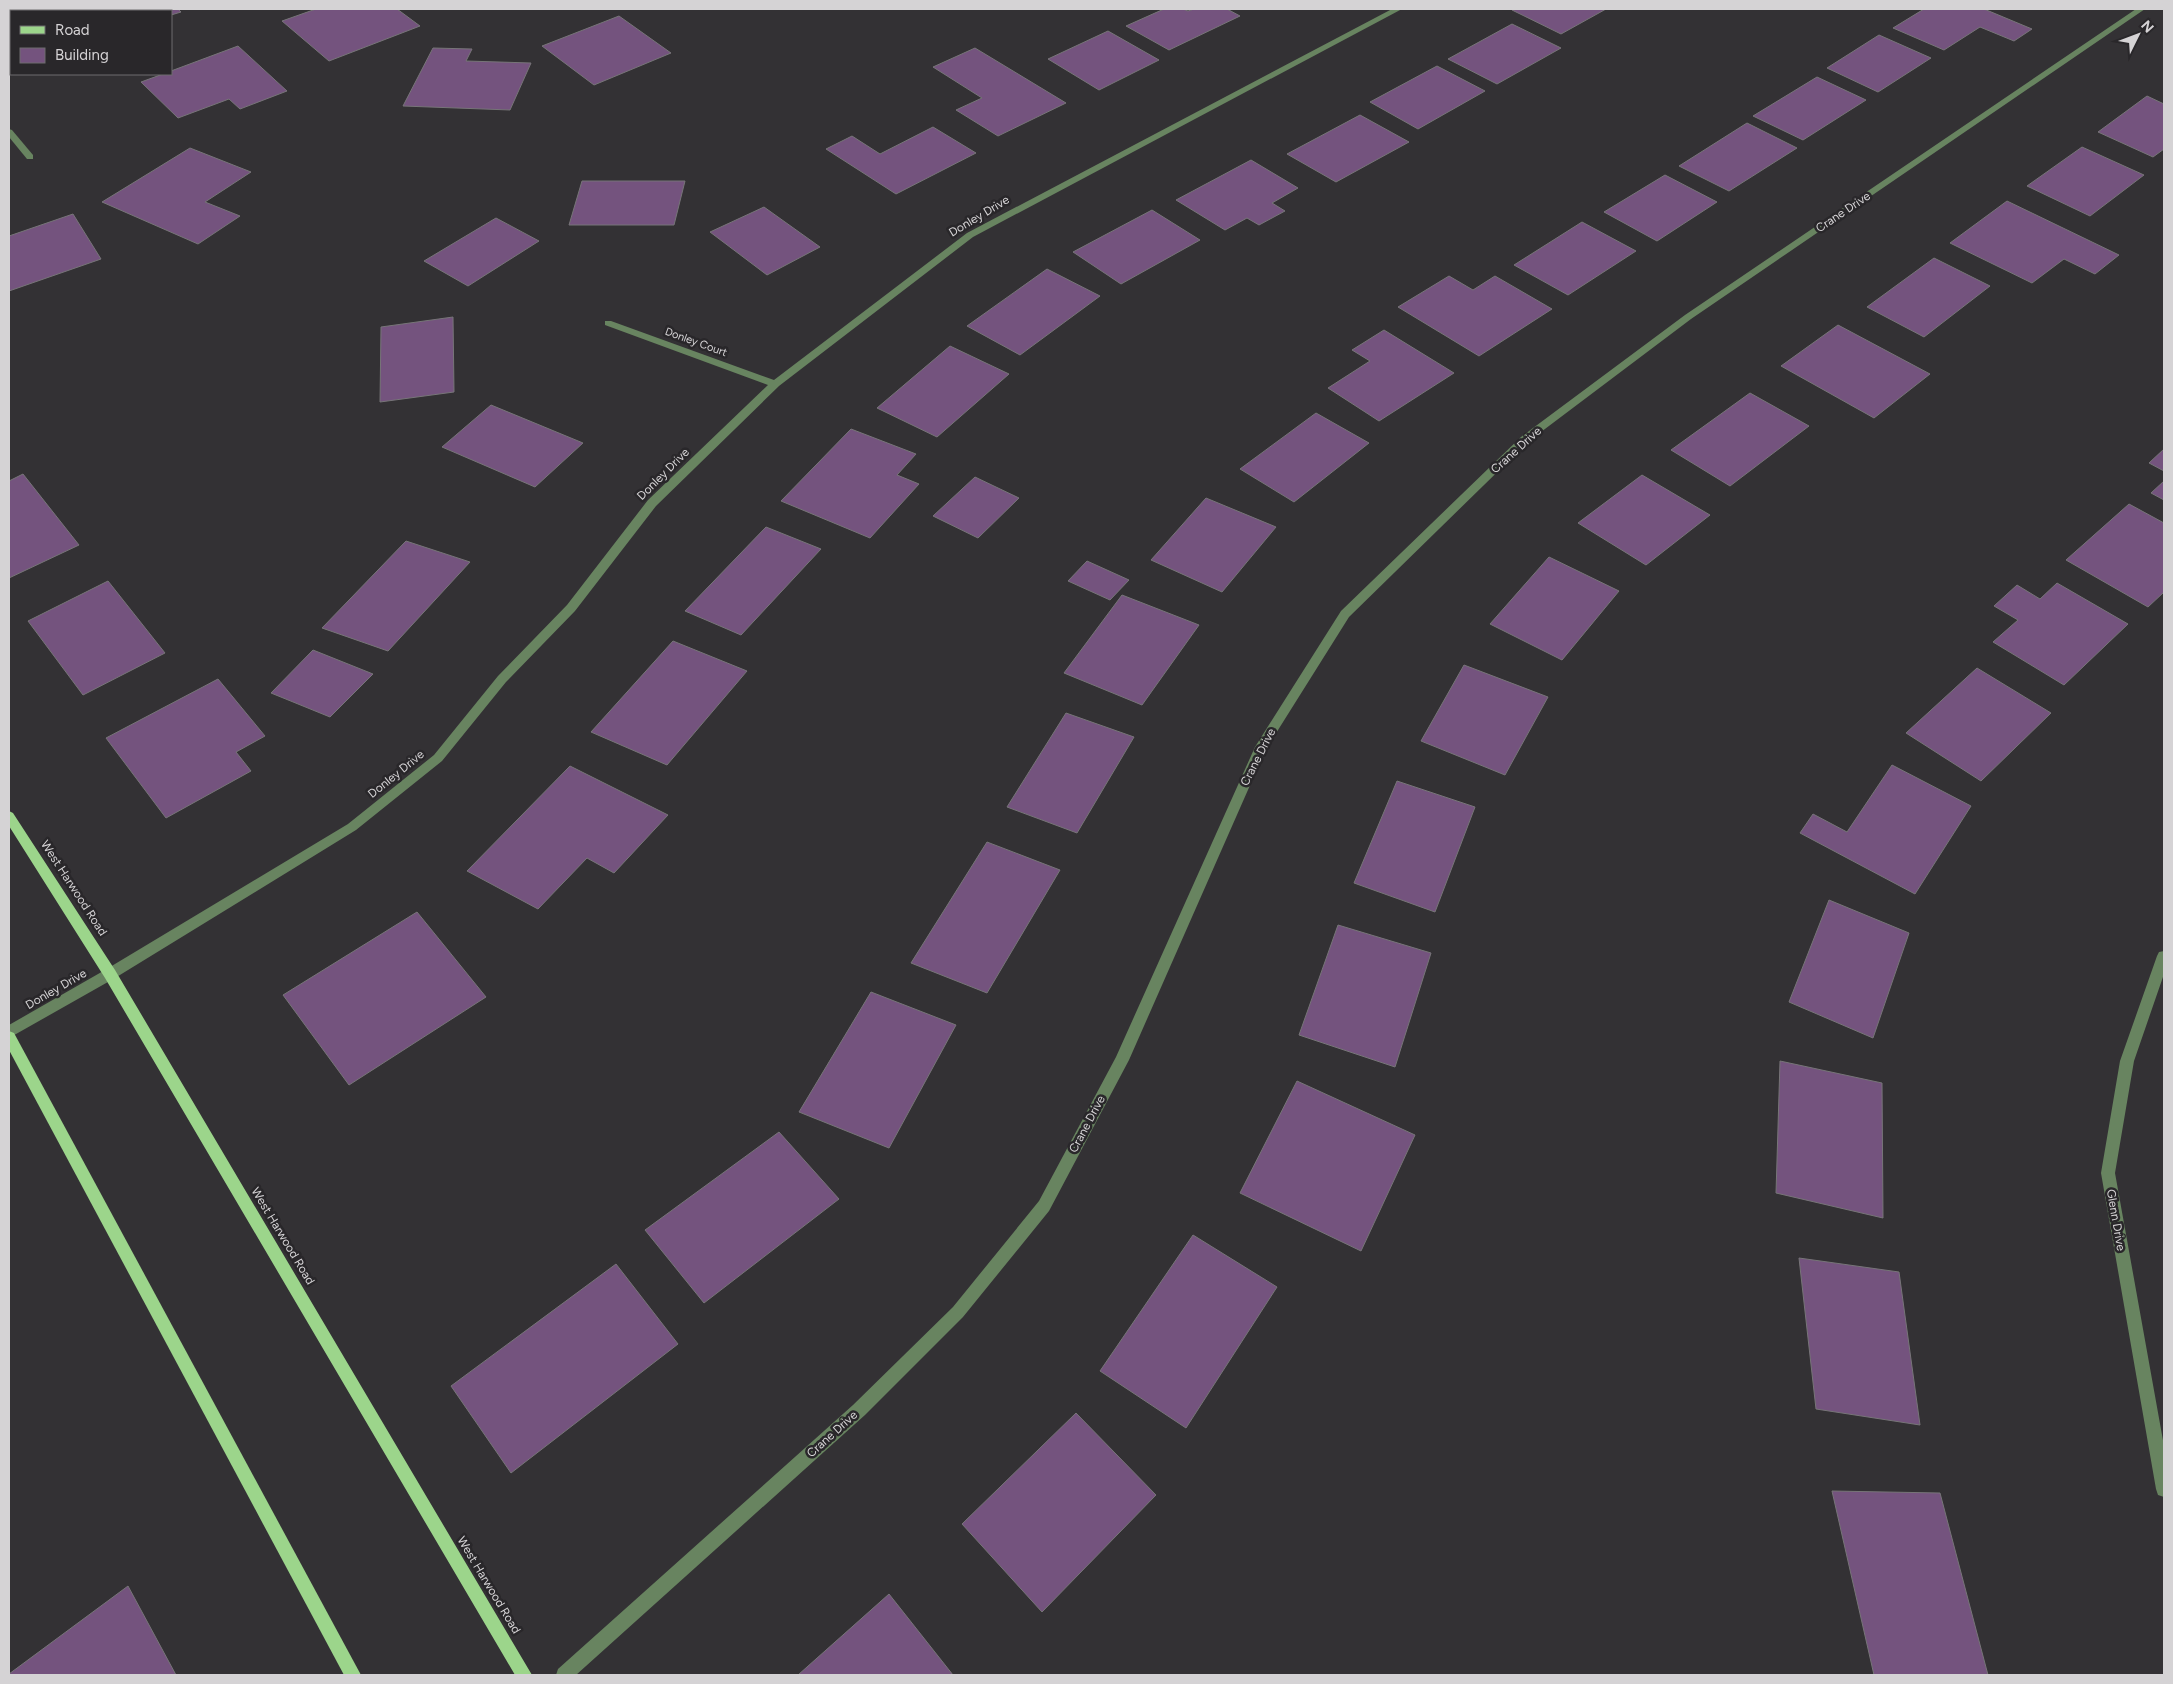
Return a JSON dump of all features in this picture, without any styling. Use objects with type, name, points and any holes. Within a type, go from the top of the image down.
[{"type":"main road","name":"West Harwood Road","points":[[9,816],[110,974],[524,1675]]},
{"type":"main road","points":[[9,1037],[353,1675]]},
{"type":"street","name":"Donley Drive","points":[[9,1032],[110,974],[352,827],[438,758],[502,679],[571,608],[652,503],[776,384],[970,235],[1052,190],[1398,9]]},
{"type":"street","name":"Crane Drive","points":[[564,1675],[859,1410],[958,1312],[1044,1206],[1122,1060],[1261,747],[1345,614],[1525,439],[1688,317],[2141,9]]},
{"type":"street","points":[[9,132],[30,157]]},
{"type":"street","name":"Donley Court","points":[[608,323],[776,384]]},
{"type":"street","name":"Glenn Drive","points":[[2164,956],[2127,1061],[2108,1172],[2164,1489]]},
{"type":"building","points":[[21,9],[54,9],[50,10]]},
{"type":"building","points":[[178,9],[181,12],[172,15],[172,10],[124,10]]},
{"type":"building","points":[[316,9],[397,9],[420,26],[329,61],[282,21]]},
{"type":"building","points":[[1164,9],[1183,9],[1188,11],[1194,9],[1227,9],[1240,16],[1169,50],[1126,26]]},
{"type":"building","points":[[1513,9],[1606,9],[1561,34]]},
{"type":"building","points":[[1924,9],[1984,9],[2032,29],[2014,41],[1980,27],[1944,50],[1893,28]]},
{"type":"building","points":[[619,16],[671,53],[594,85],[542,46]]},
{"type":"building","points":[[1512,24],[1561,48],[1497,84],[1448,59]]},
{"type":"building","points":[[1108,31],[1159,60],[1099,90],[1048,59]]},
{"type":"building","points":[[1879,35],[1931,58],[1878,92],[1827,68]]},
{"type":"building","points":[[238,46],[287,91],[240,109],[229,99],[178,118],[141,82],[160,75],[172,75],[172,71]]},
{"type":"building","points":[[433,48],[472,49],[466,61],[531,63],[510,110],[403,106]]},
{"type":"building","points":[[975,48],[1066,103],[998,136],[956,110],[982,98],[933,67]]},
{"type":"building","points":[[1437,66],[1485,91],[1418,129],[1370,102]]},
{"type":"building","points":[[1817,77],[1866,100],[1803,140],[1753,116]]},
{"type":"building","points":[[2147,96],[2164,104],[2164,149],[2153,157],[2098,132]]},
{"type":"building","points":[[1360,115],[1409,142],[1336,182],[1287,154]]},
{"type":"building","points":[[1747,123],[1797,148],[1729,191],[1679,166]]},
{"type":"building","points":[[933,127],[976,153],[896,194],[826,149],[852,136],[880,154]]},
{"type":"building","points":[[2082,147],[2144,175],[2090,216],[2027,186]]},
{"type":"building","points":[[190,148],[251,172],[205,202],[240,216],[198,244],[102,202]]},
{"type":"building","points":[[1251,160],[1298,188],[1272,203],[1285,211],[1259,225],[1247,218],[1225,230],[1176,200]]},
{"type":"building","points":[[1665,175],[1717,202],[1657,241],[1604,212]]},
{"type":"building","points":[[582,181],[685,181],[674,225],[569,225]]},
{"type":"building","points":[[2007,201],[2119,255],[2095,274],[2064,259],[2032,283],[1950,243]]},
{"type":"building","points":[[764,207],[820,247],[767,275],[710,232]]},
{"type":"building","points":[[1152,210],[1200,240],[1121,284],[1073,252]]},
{"type":"building","points":[[73,214],[101,259],[9,291],[9,236]]},
{"type":"building","points":[[496,218],[539,241],[468,286],[424,261]]},
{"type":"building","points":[[1582,222],[1636,251],[1568,295],[1514,265]]},
{"type":"building","points":[[1934,258],[1990,286],[1924,337],[1867,307]]},
{"type":"building","points":[[1047,269],[1100,296],[1020,355],[967,326]]},
{"type":"building","points":[[1449,276],[1473,290],[1495,276],[1552,309],[1479,356],[1398,307]]},
{"type":"building","points":[[453,317],[454,392],[380,402],[381,327]]},
{"type":"building","points":[[1838,325],[1930,374],[1874,418],[1781,366]]},
{"type":"building","points":[[1384,330],[1454,373],[1379,421],[1328,388],[1370,361],[1352,350]]},
{"type":"building","points":[[950,346],[1009,374],[937,437],[877,408]]},
{"type":"building","points":[[1750,393],[1809,426],[1730,486],[1671,450]]},
{"type":"building","points":[[491,405],[583,443],[535,487],[442,447]]},
{"type":"building","points":[[1316,413],[1369,443],[1294,502],[1240,469]]},
{"type":"building","points":[[851,429],[916,454],[897,475],[919,484],[870,538],[781,501]]},
{"type":"building","points":[[2164,449],[2164,471],[2149,463]]},
{"type":"building","points":[[23,474],[79,545],[9,578],[9,481]]},
{"type":"building","points":[[1642,475],[1710,515],[1646,565],[1578,523]]},
{"type":"building","points":[[975,477],[1019,498],[978,538],[933,516]]},
{"type":"building","points":[[2164,481],[2164,500],[2151,493]]},
{"type":"building","points":[[1206,498],[1276,527],[1222,592],[1151,560]]},
{"type":"building","points":[[2129,504],[2164,523],[2164,592],[2148,607],[2066,560]]},
{"type":"building","points":[[766,527],[821,549],[741,635],[685,611]]},
{"type":"building","points":[[406,541],[470,562],[388,651],[322,628]]},
{"type":"building","points":[[1549,557],[1619,591],[1562,660],[1490,624]]},
{"type":"building","points":[[1087,561],[1129,580],[1110,600],[1068,581]]},
{"type":"building","points":[[108,581],[165,653],[83,695],[28,621]]},
{"type":"building","points":[[2057,583],[2128,624],[2064,685],[1993,642],[2018,620],[1994,606],[2017,585],[2040,599]]},
{"type":"building","points":[[1122,595],[1199,625],[1142,705],[1064,673]]},
{"type":"building","points":[[673,641],[747,671],[667,765],[591,732]]},
{"type":"building","points":[[313,650],[373,674],[330,717],[271,693]]},
{"type":"building","points":[[1464,665],[1548,697],[1505,775],[1421,741]]},
{"type":"building","points":[[1977,668],[2051,713],[1981,781],[1906,733]]},
{"type":"building","points":[[218,679],[265,736],[236,752],[251,771],[166,818],[106,738]]},
{"type":"building","points":[[1066,713],[1134,737],[1077,833],[1007,807]]},
{"type":"building","points":[[1892,765],[1971,806],[1915,894],[1800,833],[1813,814],[1847,832]]},
{"type":"building","points":[[570,766],[668,815],[614,873],[587,858],[538,909],[467,871]]},
{"type":"building","points":[[1397,781],[1475,807],[1435,912],[1354,883]]},
{"type":"building","points":[[987,842],[1060,870],[987,993],[911,963]]},
{"type":"building","points":[[1829,900],[1909,933],[1873,1038],[1789,1002]]},
{"type":"building","points":[[417,912],[486,997],[349,1085],[283,995]]},
{"type":"building","points":[[1338,925],[1431,953],[1395,1067],[1299,1035]]},
{"type":"building","points":[[871,992],[956,1025],[889,1148],[799,1112]]},
{"type":"building","points":[[1780,1061],[1882,1083],[1883,1218],[1776,1193]]},
{"type":"building","points":[[1297,1081],[1415,1135],[1361,1251],[1240,1193]]},
{"type":"building","points":[[779,1132],[839,1199],[704,1303],[645,1230]]},
{"type":"building","points":[[1193,1235],[1277,1287],[1186,1428],[1100,1371]]},
{"type":"building","points":[[1799,1258],[1899,1272],[1920,1425],[1816,1409]]},
{"type":"building","points":[[616,1264],[678,1344],[511,1473],[451,1386]]},
{"type":"building","points":[[1076,1413],[1156,1495],[1042,1612],[962,1524]]},
{"type":"building","points":[[1832,1491],[1940,1493],[1988,1675],[1874,1675]]},
{"type":"building","points":[[128,1586],[176,1675],[9,1675],[9,1674]]},
{"type":"building","points":[[889,1594],[953,1675],[798,1675]]}]
